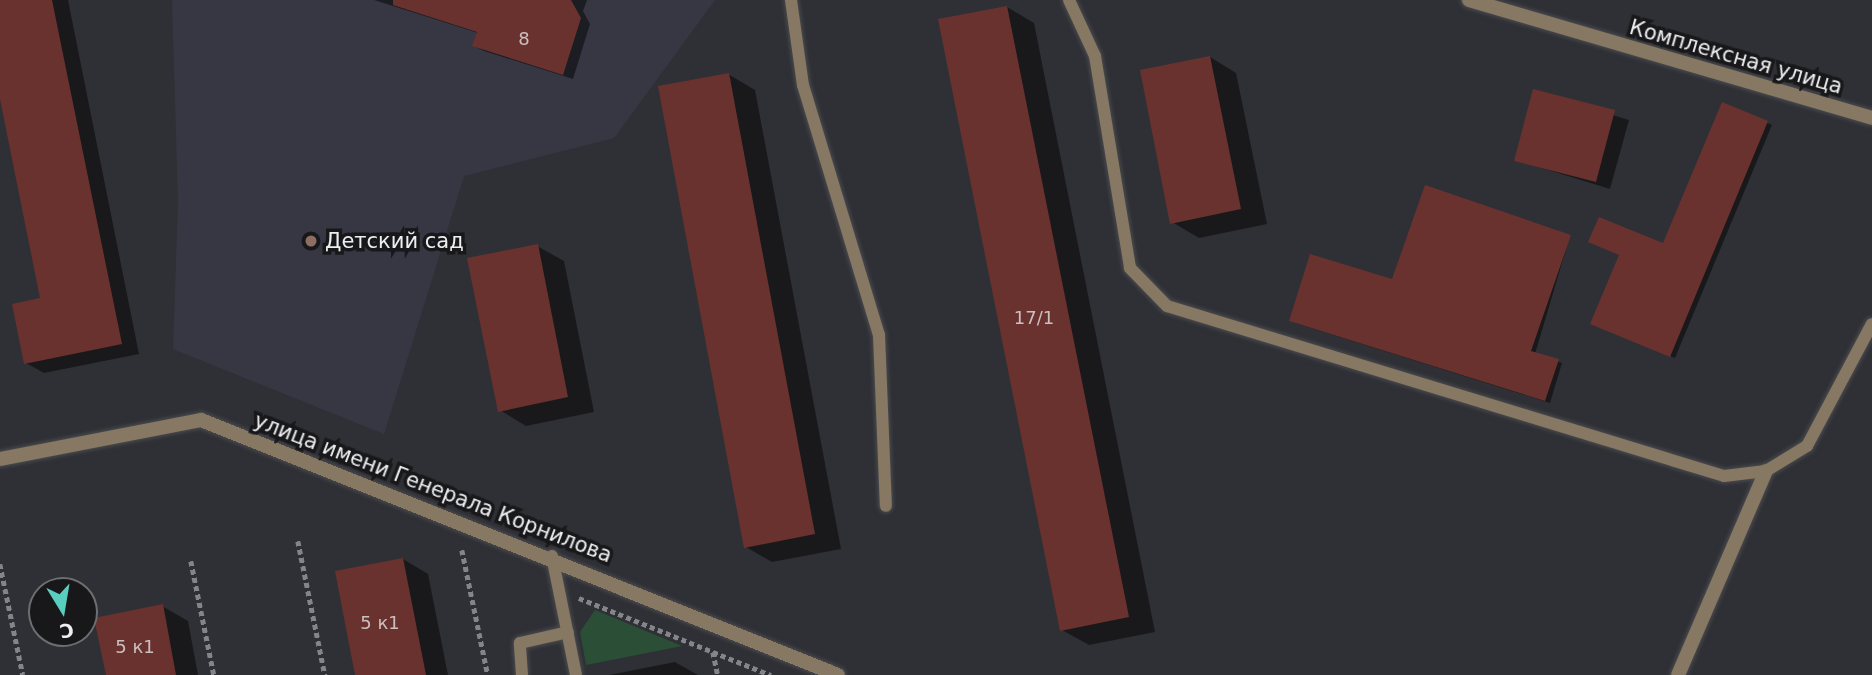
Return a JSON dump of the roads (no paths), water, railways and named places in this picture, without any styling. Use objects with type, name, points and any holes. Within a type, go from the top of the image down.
[{"type":"street","name":"Комплексная улица","points":[[1469,0],[1872,118]]},
{"type":"street","name":"улица имени Генерала Корнилова","points":[[0,459],[201,419],[552,556],[838,675]]},
{"type":"street","points":[[1678,675],[1766,471]]},
{"type":"lane","points":[[792,0],[803,85],[879,335],[886,506]]},
{"type":"lane","points":[[1069,0],[1095,56],[1130,268],[1167,306],[1724,475],[1766,471],[1807,446],[1872,324]]},
{"type":"lane","points":[[552,556],[576,675]]},
{"type":"lane","points":[[522,675],[520,643],[568,632]]},
{"type":"place","name":"Детский сад","points":[[311,241]]}]
